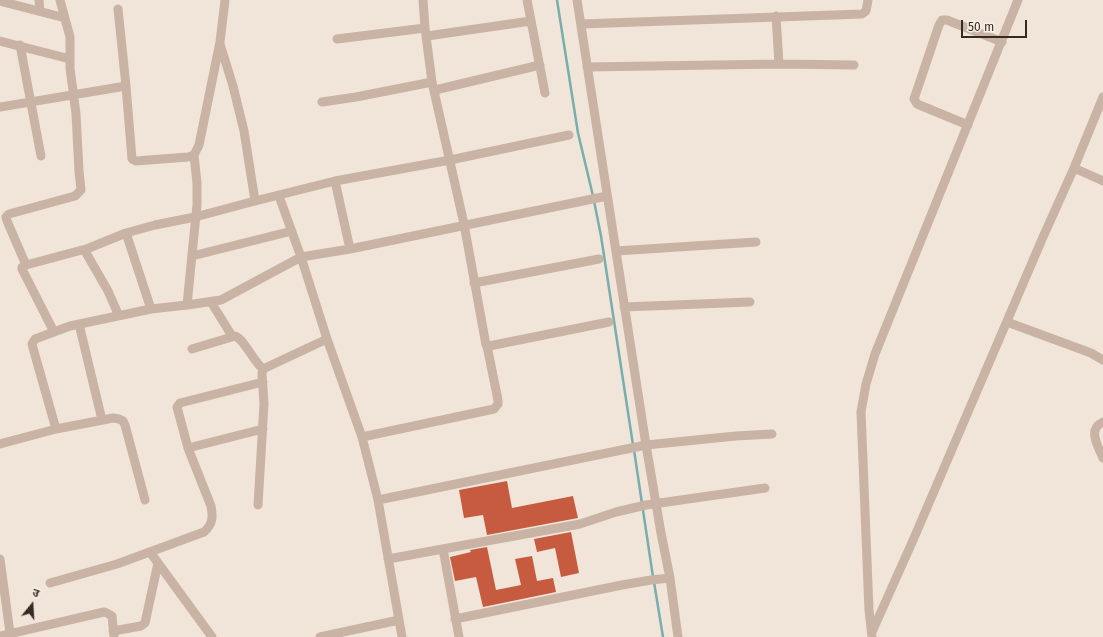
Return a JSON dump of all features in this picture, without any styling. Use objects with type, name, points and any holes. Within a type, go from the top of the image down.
[{"type":"street","points":[[39,0],[40,11]]},
{"type":"street","points":[[26,265],[6,218],[9,214],[75,196],[82,188],[79,171],[76,114],[70,59],[70,37],[60,0]]},
{"type":"street","points":[[187,305],[197,192],[194,156],[199,145],[220,42],[225,0]]},
{"type":"street","points":[[362,437],[494,409],[498,404],[488,346],[485,343],[464,224],[434,86],[423,0]]},
{"type":"street","points":[[527,0],[545,93]]},
{"type":"street","points":[[577,0],[604,196],[616,251],[624,307],[639,446],[656,503],[661,579],[678,637]]},
{"type":"street","points":[[581,24],[862,14],[866,11],[868,0]]},
{"type":"street","points":[[871,636],[863,483],[862,399],[875,354],[1018,0]]},
{"type":"street","points":[[0,1],[64,18]]},
{"type":"street","points":[[118,10],[132,159],[136,161],[194,156]]},
{"type":"street","points":[[776,16],[779,64]]},
{"type":"street","points":[[968,125],[917,104],[914,99],[939,25],[942,20],[947,20],[1002,42]]},
{"type":"street","points":[[337,39],[426,32],[531,21]]},
{"type":"street","points":[[0,41],[70,59]]},
{"type":"street","points":[[220,42],[244,131],[255,201]]},
{"type":"street","points":[[20,45],[41,156]]},
{"type":"street","points":[[587,67],[779,64],[854,65]]},
{"type":"street","points":[[322,102],[434,86],[540,65]]},
{"type":"street","points":[[0,107],[126,86]]},
{"type":"street","points":[[871,636],[1074,168],[1103,97]]},
{"type":"street","points":[[54,332],[22,269],[22,267],[26,265],[84,250],[126,233],[155,225],[195,218],[335,181],[450,160],[569,135]]},
{"type":"street","points":[[1074,168],[1103,181]]},
{"type":"street","points":[[335,181],[350,249]]},
{"type":"street","points":[[279,196],[362,437],[378,500],[402,637]]},
{"type":"street","points":[[56,429],[32,344],[37,337],[79,324],[151,309],[211,302],[229,297],[301,257],[350,249],[604,196]]},
{"type":"street","points":[[0,231],[10,228]]},
{"type":"street","points":[[192,256],[292,231]]},
{"type":"street","points":[[126,233],[151,309]]},
{"type":"street","points":[[616,251],[756,242]]},
{"type":"street","points":[[84,250],[108,291],[119,316]]},
{"type":"street","points":[[474,283],[599,259]]},
{"type":"street","points":[[211,302],[232,336]]},
{"type":"street","points":[[624,307],[750,302]]},
{"type":"street","points":[[488,346],[609,322]]},
{"type":"street","points":[[1007,322],[1091,353],[1103,360]]},
{"type":"street","points":[[79,324],[102,420]]},
{"type":"street","points":[[192,349],[232,336],[241,339],[254,360],[263,369]]},
{"type":"street","points":[[263,369],[327,339]]},
{"type":"street","points":[[258,504],[264,404],[263,369]]},
{"type":"street","points":[[50,583],[117,564],[204,532],[211,523],[211,506],[188,448],[176,409],[178,405],[263,382]]},
{"type":"street","points":[[0,444],[56,429],[116,418],[123,421],[145,500]]},
{"type":"street","points":[[1103,422],[1097,424],[1094,430],[1103,458]]},
{"type":"street","points":[[188,448],[263,429]]},
{"type":"street","points":[[378,500],[639,446],[736,436],[772,434]]},
{"type":"street","points":[[388,559],[580,524],[616,512],[656,503],[765,488]]},
{"type":"street","points":[[443,549],[459,637]]},
{"type":"street","points":[[150,552],[212,637]]},
{"type":"street","points":[[0,559],[10,633]]},
{"type":"street","points":[[0,636],[104,612],[112,616],[113,634],[141,626],[145,623],[158,563]]},
{"type":"street","points":[[455,619],[661,579]]},
{"type":"street","points":[[320,637],[399,620]]},
{"type":"building","points":[[507,481],[512,508],[573,496],[578,518],[487,535],[483,515],[464,518],[459,490]]},
{"type":"building","points":[[571,532],[579,573],[561,577],[555,548],[537,552],[534,539]]},
{"type":"building","points":[[487,547],[496,590],[521,585],[515,559],[532,556],[537,581],[553,578],[556,592],[483,607],[476,577],[455,581],[450,557],[471,552],[470,550]]},
{"type":"waterway","points":[[557,0],[578,133],[593,196]]},
{"type":"waterway","points":[[594,201],[601,236],[633,445]]},
{"type":"waterway","points":[[634,450],[653,577]]},
{"type":"waterway","points":[[654,582],[663,637]]}]
